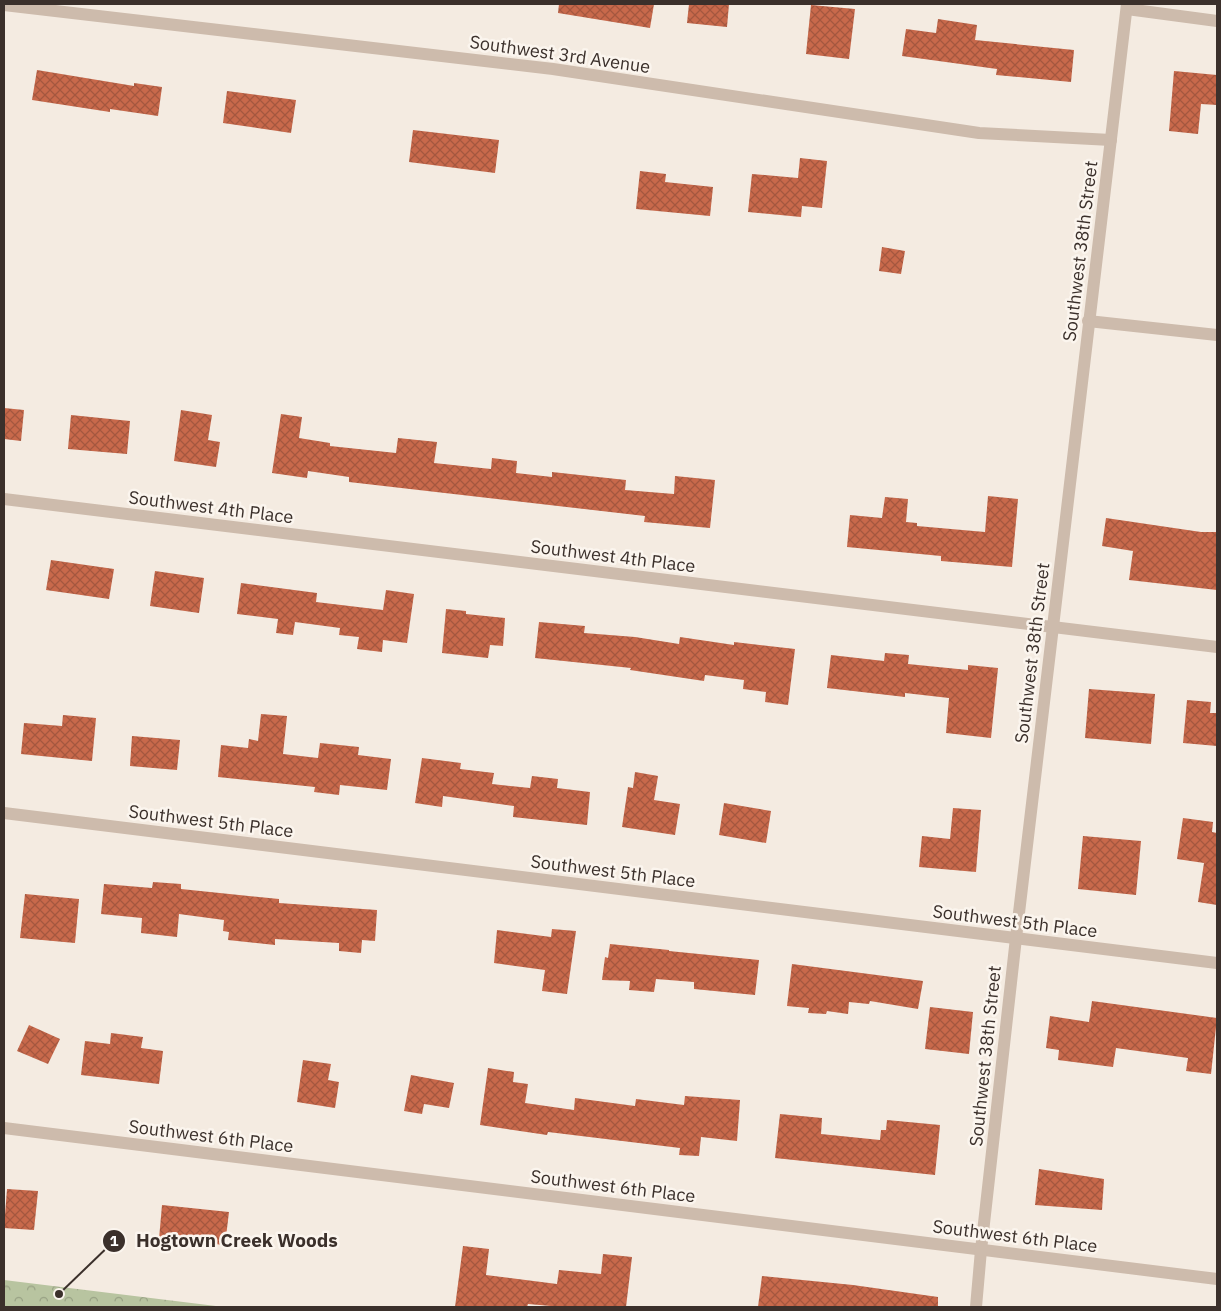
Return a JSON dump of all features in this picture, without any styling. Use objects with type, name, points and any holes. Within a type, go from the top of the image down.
[{"type":"street","name":"Southwest 3rd Avenue","points":[[4,6],[553,69],[979,133],[1111,140]]},
{"type":"street","name":"Southwest 38th Street","points":[[976,1307],[1016,938],[1127,6]]},
{"type":"street","points":[[1127,6],[1217,20]]},
{"type":"street","points":[[1088,321],[1217,335]]},
{"type":"street","name":"Southwest 4th Place","points":[[4,499],[1217,647]]},
{"type":"street","name":"Southwest 5th Place","points":[[4,813],[1217,963]]},
{"type":"street","name":"Southwest 6th Place","points":[[4,1128],[1217,1279]]},
{"type":"green space","points":[[4,1280],[224,1307],[4,1307]]},
{"type":"building","points":[[559,4],[654,4],[650,28],[558,13]]},
{"type":"building","points":[[689,4],[729,4],[727,27],[687,23]]},
{"type":"building","points":[[811,5],[855,9],[849,59],[806,54]]},
{"type":"building","points":[[938,19],[977,25],[975,40],[1074,50],[1071,82],[996,75],[997,69],[902,56],[906,29],[936,33]]},
{"type":"building","points":[[37,70],[134,86],[134,83],[162,87],[158,116],[110,109],[110,112],[32,100]]},
{"type":"building","points":[[1174,71],[1217,75],[1217,105],[1201,104],[1198,134],[1169,131]]},
{"type":"building","points":[[227,91],[296,100],[291,133],[223,123]]},
{"type":"building","points":[[413,130],[499,140],[495,173],[409,162]]},
{"type":"building","points":[[800,158],[827,161],[822,208],[802,206],[801,217],[748,212],[752,174],[798,178]]},
{"type":"building","points":[[640,171],[666,174],[665,182],[713,187],[710,216],[636,209]]},
{"type":"building","points":[[882,247],[905,251],[901,274],[879,271]]},
{"type":"building","points":[[4,408],[24,410],[21,441],[4,439]]},
{"type":"building","points":[[181,410],[212,415],[208,440],[220,442],[216,467],[174,461]]},
{"type":"building","points":[[281,414],[302,417],[299,438],[330,443],[330,446],[396,453],[398,438],[437,442],[434,463],[491,469],[492,458],[517,461],[516,473],[552,477],[552,472],[626,480],[625,490],[674,494],[675,476],[715,480],[710,528],[644,522],[645,516],[349,482],[349,477],[308,471],[307,478],[272,473]]},
{"type":"building","points":[[71,415],[130,421],[127,454],[68,449]]},
{"type":"building","points":[[988,496],[1018,499],[1012,567],[941,561],[941,556],[847,547],[850,515],[882,518],[885,497],[908,499],[906,522],[917,523],[917,526],[985,532]]},
{"type":"building","points":[[1106,518],[1201,532],[1217,532],[1217,590],[1129,580],[1133,551],[1102,546]]},
{"type":"building","points":[[51,560],[114,569],[109,599],[46,590]]},
{"type":"building","points":[[155,571],[204,578],[199,613],[150,606]]},
{"type":"building","points":[[241,583],[317,593],[316,602],[383,610],[386,590],[414,594],[407,643],[383,640],[382,652],[357,649],[359,637],[339,635],[340,628],[295,622],[293,635],[276,633],[278,619],[237,614]]},
{"type":"building","points":[[446,609],[466,611],[466,614],[505,618],[503,646],[490,645],[488,658],[442,653]]},
{"type":"building","points":[[539,622],[585,626],[584,633],[635,637],[679,644],[680,637],[734,645],[734,642],[795,649],[788,705],[765,702],[766,692],[743,689],[744,680],[705,675],[704,681],[630,670],[631,668],[535,658]]},
{"type":"building","points":[[885,653],[909,655],[908,664],[968,670],[968,665],[998,668],[991,738],[946,733],[949,698],[905,693],[905,697],[827,688],[831,655],[884,661]]},
{"type":"building","points":[[1089,689],[1155,694],[1151,744],[1085,738]]},
{"type":"building","points":[[1187,700],[1211,702],[1210,713],[1217,713],[1217,746],[1183,743]]},
{"type":"building","points":[[261,714],[287,716],[283,754],[318,758],[320,743],[359,747],[358,755],[391,759],[387,790],[340,785],[339,795],[314,792],[315,787],[218,777],[221,745],[248,748],[249,739],[258,741]]},
{"type":"building","points":[[63,715],[96,718],[92,761],[21,754],[24,723],[62,726]]},
{"type":"building","points":[[132,736],[180,740],[177,770],[130,766]]},
{"type":"building","points":[[422,758],[461,763],[460,769],[494,773],[492,784],[530,788],[532,776],[558,779],[557,788],[590,792],[587,825],[513,817],[514,806],[443,796],[442,807],[415,803]]},
{"type":"building","points":[[635,772],[658,776],[654,800],[680,804],[675,835],[622,827],[628,787],[633,788]]},
{"type":"building","points":[[724,803],[771,811],[766,843],[719,835]]},
{"type":"building","points":[[953,808],[981,810],[976,872],[919,867],[922,836],[950,839]]},
{"type":"building","points":[[1183,818],[1213,822],[1212,832],[1217,833],[1217,905],[1198,902],[1204,863],[1177,859]]},
{"type":"building","points":[[1083,836],[1141,841],[1136,895],[1078,889]]},
{"type":"building","points":[[153,882],[181,884],[181,889],[279,899],[279,903],[377,910],[375,941],[362,940],[361,953],[339,951],[339,943],[275,939],[275,945],[228,940],[229,932],[223,931],[224,920],[179,914],[177,937],[141,933],[142,918],[101,914],[104,884],[152,888]]},
{"type":"building","points":[[25,894],[79,899],[75,943],[20,938]]},
{"type":"building","points":[[552,929],[576,931],[567,994],[542,991],[545,970],[494,963],[497,930],[551,937]]},
{"type":"building","points":[[610,944],[759,960],[755,995],[694,989],[694,982],[656,979],[654,992],[629,990],[630,981],[602,980],[605,957],[608,958]]},
{"type":"building","points":[[792,964],[923,981],[918,1009],[870,1001],[869,1004],[849,1002],[848,1014],[827,1011],[826,1014],[808,1013],[809,1008],[787,1006]]},
{"type":"building","points":[[1092,1001],[1217,1018],[1211,1074],[1186,1071],[1188,1058],[1116,1048],[1113,1067],[1058,1060],[1059,1050],[1046,1048],[1050,1016],[1089,1022]]},
{"type":"building","points":[[930,1007],[973,1012],[969,1054],[925,1049]]},
{"type":"building","points":[[29,1025],[60,1039],[48,1064],[17,1051]]},
{"type":"building","points":[[111,1033],[143,1037],[141,1048],[163,1051],[159,1084],[81,1075],[85,1041],[110,1044]]},
{"type":"building","points":[[303,1060],[331,1064],[328,1080],[339,1082],[335,1108],[297,1102]]},
{"type":"building","points":[[488,1068],[514,1072],[513,1082],[528,1084],[525,1103],[574,1110],[575,1098],[635,1106],[636,1099],[684,1105],[685,1096],[740,1100],[737,1141],[701,1137],[699,1156],[679,1155],[680,1148],[548,1132],[547,1135],[480,1125]]},
{"type":"building","points":[[411,1075],[454,1083],[449,1108],[424,1104],[422,1114],[404,1111]]},
{"type":"building","points":[[780,1114],[822,1118],[821,1134],[880,1140],[881,1130],[886,1130],[887,1120],[940,1125],[935,1175],[775,1158]]},
{"type":"building","points":[[1039,1169],[1104,1179],[1102,1210],[1035,1205]]},
{"type":"building","points":[[7,1189],[38,1191],[34,1230],[4,1228]]},
{"type":"building","points":[[162,1205],[229,1212],[225,1245],[159,1239]]},
{"type":"building","points":[[463,1246],[489,1249],[486,1275],[557,1284],[559,1270],[601,1274],[603,1254],[632,1257],[626,1307],[562,1307],[528,1304],[527,1307],[455,1307]]},
{"type":"building","points":[[762,1276],[853,1285],[938,1297],[938,1307],[758,1307]]},
{"type":"place","name":"Hogtown Creek Woods","points":[[59,1294]]}]
